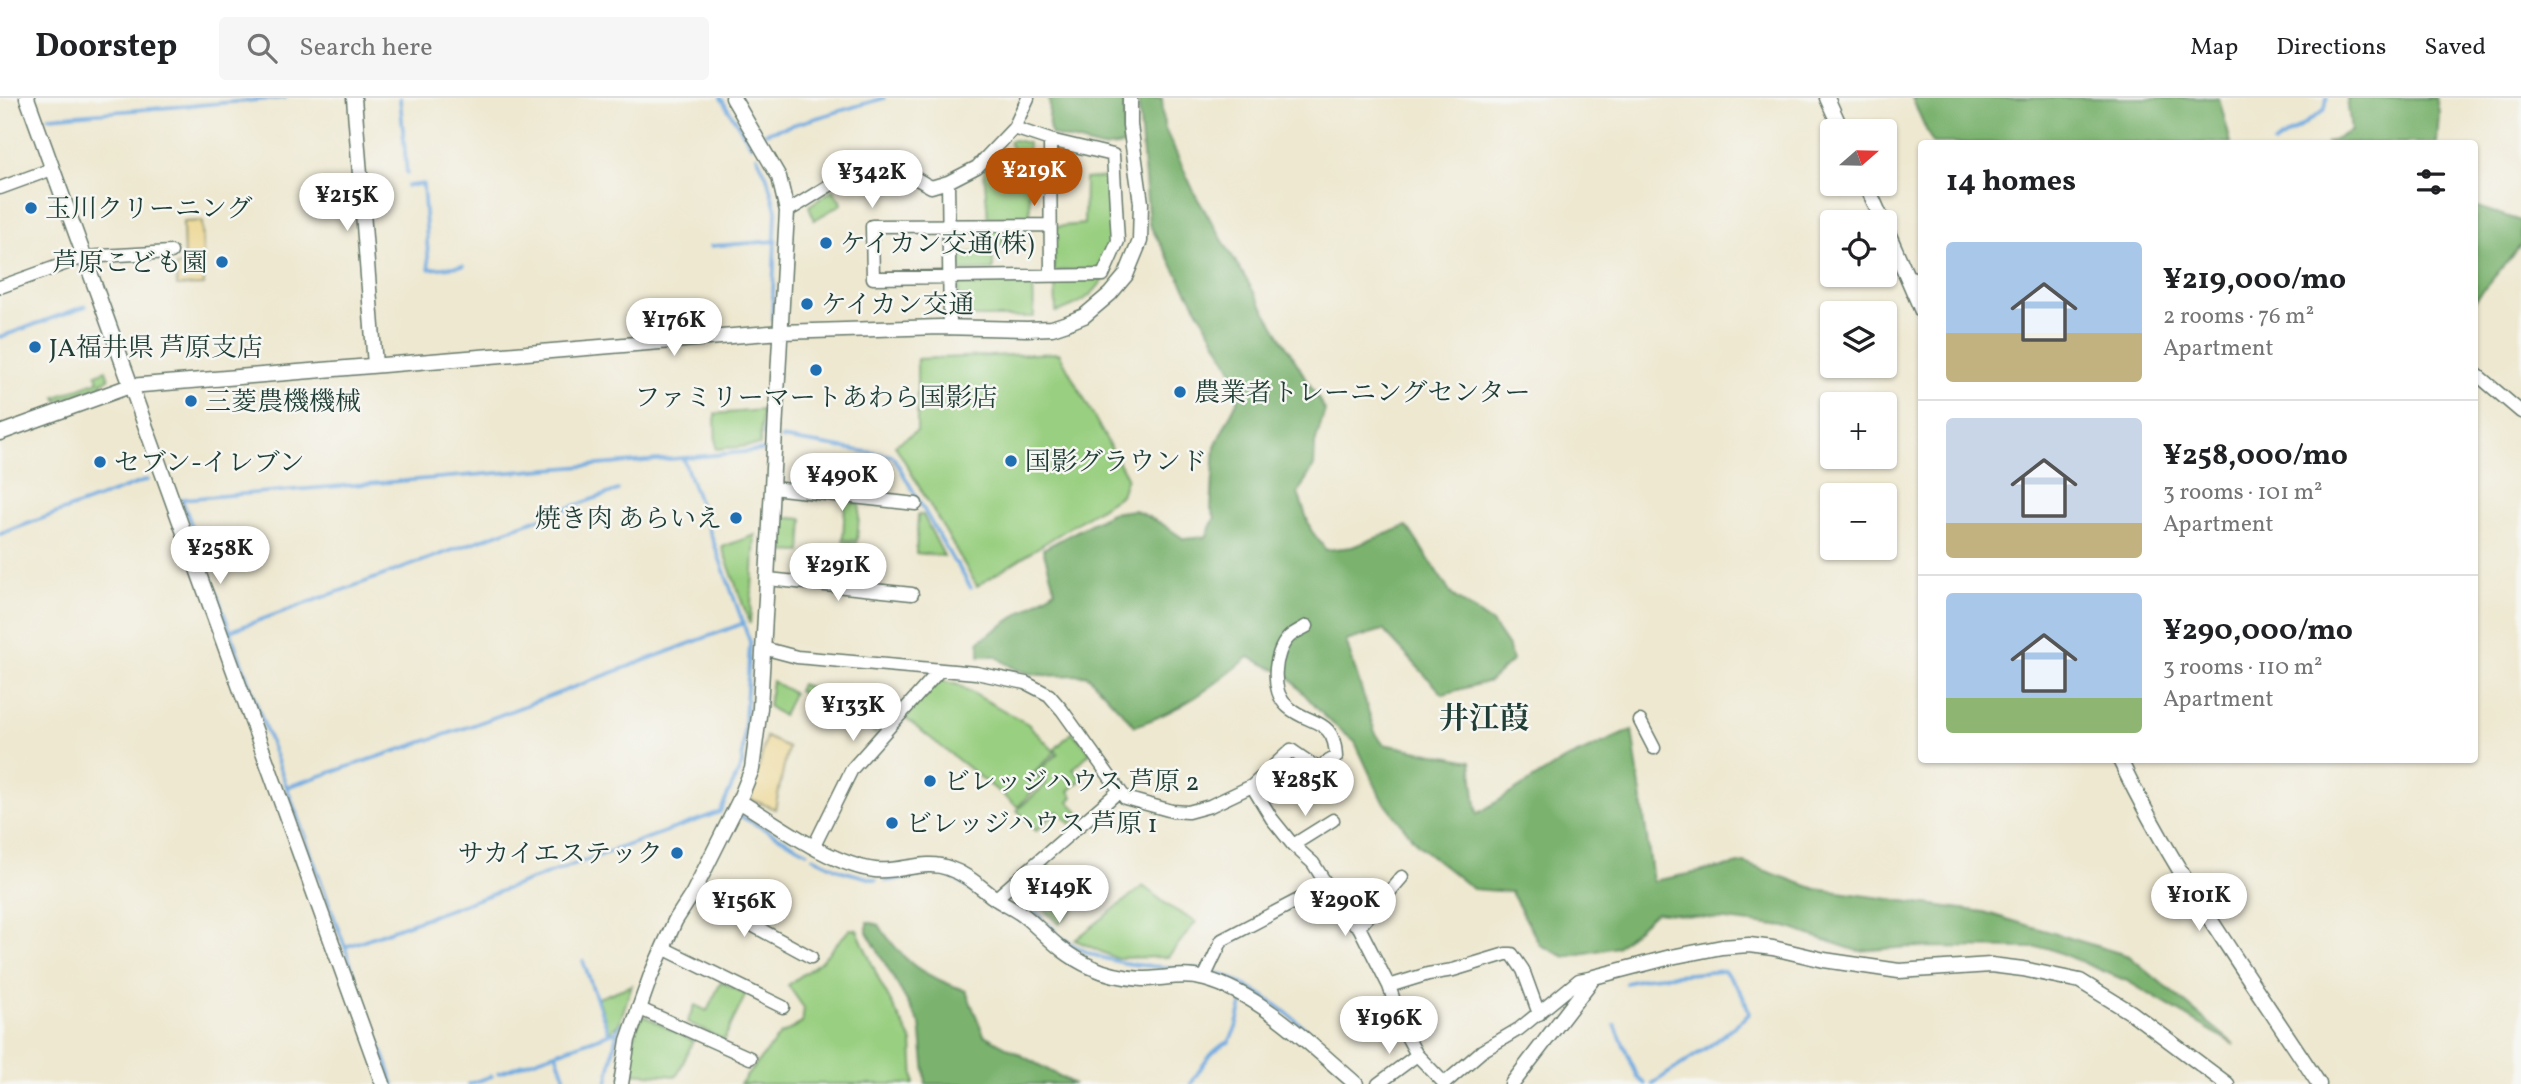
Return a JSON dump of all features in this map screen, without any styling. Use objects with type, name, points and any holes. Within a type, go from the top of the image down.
[{"type":"street","points":[[27,98],[383,1084]]},
{"type":"street","points":[[354,98],[375,365]]},
{"type":"street","points":[[621,1084],[628,1040],[638,1008],[675,921],[693,893],[739,802],[752,769],[757,738],[787,211],[779,177],[733,98]]},
{"type":"street","points":[[787,211],[858,170],[876,165],[895,168],[931,187],[948,182],[977,166],[1013,128],[1028,98]]},
{"type":"street","points":[[0,433],[130,386],[781,332],[1027,329],[1059,326],[1084,316],[1110,294],[1126,275],[1140,241],[1141,212],[1130,125],[1130,98]]},
{"type":"street","points":[[1827,98],[1837,119]]},
{"type":"street","points":[[1013,128],[1113,155],[1118,241],[1103,275],[873,278],[873,226],[1050,225]]},
{"type":"street","points":[[1050,140],[1051,275]]},
{"type":"street","points":[[0,188],[52,169]]},
{"type":"street","points":[[948,182],[950,328]]},
{"type":"street","points":[[0,287],[84,257],[171,252]]},
{"type":"street","points":[[1897,255],[1918,302]]},
{"type":"street","points":[[1906,276],[1918,279]]},
{"type":"street","points":[[2478,376],[2521,412]]},
{"type":"street","points":[[772,488],[916,504]]},
{"type":"street","points":[[768,579],[912,594]]},
{"type":"street","points":[[762,648],[796,657],[976,673],[1026,683],[1049,695],[1125,798],[1145,805],[1188,812],[1210,806],[1252,786],[1291,750],[1317,768],[1336,757],[1336,741],[1315,720],[1286,705],[1276,676],[1278,653],[1289,637],[1307,626]]},
{"type":"street","points":[[814,846],[852,769],[939,671]]},
{"type":"street","points":[[1640,721],[1654,748]]},
{"type":"street","points":[[2121,763],[2136,794],[2196,898],[2319,1084]]},
{"type":"street","points":[[1252,786],[1272,819],[1293,845],[1313,863],[1348,919],[1359,927],[1389,986],[1405,1033],[1418,1055],[1445,1084],[1482,1051],[1518,1030],[1579,980],[1684,954],[1749,945],[1899,971],[1991,965],[2080,981],[2132,1013],[2227,1084]]},
{"type":"street","points":[[995,898],[1119,791]]},
{"type":"street","points":[[739,802],[837,860],[876,870],[945,866],[966,875],[995,898],[1028,918],[1066,955],[1094,968],[1141,979],[1172,976],[1204,978],[1244,993],[1356,1084]]},
{"type":"street","points":[[1293,845],[1334,820]]},
{"type":"street","points":[[1359,927],[1402,877]]},
{"type":"street","points":[[1204,978],[1222,940],[1327,885]]},
{"type":"street","points":[[693,893],[811,957]]},
{"type":"street","points":[[663,947],[783,1007]]},
{"type":"street","points":[[1389,986],[1512,954],[1523,970],[1539,1014]]},
{"type":"street","points":[[1511,1084],[1594,978]]},
{"type":"street","points":[[638,1008],[750,1058]]},
{"type":"street","points":[[1378,1084],[1418,1055]]},
{"type":"green space","points":[[1049,98],[1124,98],[1124,145],[1101,148],[1052,135],[1049,126]]},
{"type":"green space","points":[[1138,98],[1162,98],[1164,127],[1196,196],[1325,410],[1315,444],[1314,466],[1298,493],[1311,530],[1326,550],[1352,547],[1407,526],[1452,595],[1492,623],[1509,648],[1512,661],[1490,681],[1443,694],[1383,630],[1346,641],[1375,732],[1383,744],[1471,761],[1477,814],[1564,760],[1632,730],[1653,881],[1744,863],[1816,889],[1984,912],[2129,956],[2235,1045],[2127,981],[2048,948],[1910,947],[1857,951],[1786,927],[1656,912],[1617,947],[1565,957],[1540,945],[1511,892],[1473,889],[1418,845],[1381,798],[1355,742],[1326,718],[1287,675],[1249,657],[1195,697],[1167,713],[1135,726],[1087,675],[1039,675],[1017,670],[996,656],[979,656],[979,641],[1055,590],[1043,549],[1111,513],[1134,510],[1161,523],[1184,539],[1206,537],[1215,517],[1211,509],[1215,446],[1243,389],[1149,224]]},
{"type":"green space","points":[[1912,98],[2219,98],[2230,140],[1931,140]]},
{"type":"green space","points":[[2347,98],[2436,98],[2439,113],[2437,140],[2332,140],[2351,131]]},
{"type":"green space","points":[[1014,140],[1028,143],[1030,218],[988,218],[984,169],[1000,152],[1005,157],[1010,155],[1012,148],[1009,142]]},
{"type":"green space","points":[[1110,177],[1113,239],[1101,269],[1054,271],[1053,227],[1084,224],[1085,179]]},
{"type":"green space","points":[[833,190],[842,204],[814,220],[809,206]]},
{"type":"green space","points":[[2478,207],[2521,221],[2521,245],[2478,296]]},
{"type":"green space","points":[[982,229],[1004,229],[1003,248],[982,247]]},
{"type":"green space","points":[[993,252],[993,270],[958,271],[958,253]]},
{"type":"green space","points":[[1104,278],[1083,300],[1056,312],[1055,279]]},
{"type":"green space","points":[[958,280],[1033,280],[1034,317],[959,317]]},
{"type":"green space","name":"国影グラウンド","points":[[1059,353],[1127,477],[1121,495],[977,586],[895,445],[917,431],[917,359]]},
{"type":"green space","points":[[106,370],[109,379],[102,382],[103,385],[58,401],[56,397],[98,381],[96,374]]},
{"type":"green space","points":[[762,410],[760,445],[716,449],[715,414]]},
{"type":"green space","points":[[845,502],[860,503],[857,541],[843,540]]},
{"type":"green space","points":[[918,515],[923,515],[944,556],[916,553]]},
{"type":"green space","points":[[778,517],[803,519],[801,552],[776,551]]},
{"type":"green space","points":[[755,535],[750,624],[722,547]]},
{"type":"green space","points":[[843,543],[857,544],[855,580],[841,579]]},
{"type":"green space","points":[[940,680],[958,685],[1028,724],[1055,752],[1034,772],[1042,781],[1018,807],[905,718]]},
{"type":"green space","points":[[772,681],[793,693],[783,716],[768,706]]},
{"type":"green space","points":[[801,684],[854,704],[882,726],[876,734],[798,691]]},
{"type":"green space","points":[[1072,732],[1091,752],[1073,769],[1082,779],[1069,791],[1073,797],[1069,802],[1081,815],[1070,824],[1058,811],[1036,831],[1017,810],[1046,784],[1037,772],[1058,753],[1055,749]]},
{"type":"green space","points":[[1048,865],[1080,903],[1059,924],[1026,892],[1016,889]]},
{"type":"green space","points":[[1143,886],[1170,907],[1196,922],[1168,957],[1115,958],[1075,940]]},
{"type":"green space","points":[[867,922],[879,925],[898,950],[916,967],[966,991],[984,1035],[1074,1084],[926,1084],[920,1024],[867,932]]},
{"type":"green space","points":[[850,929],[857,930],[881,984],[912,1041],[914,1084],[740,1084],[780,1035],[802,1023],[804,1008],[788,985],[820,962]]},
{"type":"green space","points":[[721,982],[746,994],[724,1040],[687,1022],[695,1005],[707,1011]]},
{"type":"green space","points":[[632,985],[619,1024],[609,1032],[598,998]]},
{"type":"green space","points":[[642,1015],[693,1041],[677,1076],[629,1073],[634,1036]]},
{"type":"sand","points":[[202,221],[204,285],[177,286],[176,266],[184,265],[183,222]]},
{"type":"sand","points":[[766,737],[788,747],[775,809],[748,798]]},
{"type":"waterway","points":[[49,117],[285,98]]},
{"type":"waterway","points":[[400,98],[407,174]]},
{"type":"waterway","points":[[721,98],[751,145]]},
{"type":"waterway","points":[[765,133],[884,98]]},
{"type":"waterway","points":[[2280,140],[2322,112],[2327,98]]},
{"type":"waterway","points":[[757,156],[767,177],[776,210],[772,319]]},
{"type":"waterway","points":[[407,186],[423,184],[429,269],[463,266]]},
{"type":"waterway","points":[[711,246],[776,241]]},
{"type":"waterway","points":[[0,337],[86,306]]},
{"type":"waterway","points":[[765,435],[770,349]]},
{"type":"waterway","points":[[781,438],[893,456],[971,588]]},
{"type":"waterway","points":[[618,490],[230,631],[345,947],[720,812],[742,764],[750,642],[683,458],[765,450]]},
{"type":"waterway","points":[[230,630],[182,499],[683,458]]},
{"type":"waterway","points":[[0,534],[147,480]]},
{"type":"waterway","points":[[287,787],[471,726],[744,623]]},
{"type":"waterway","points":[[740,816],[807,852]]},
{"type":"waterway","points":[[813,857],[842,871],[876,880]]},
{"type":"waterway","points":[[886,881],[939,873],[962,883],[989,905]]},
{"type":"waterway","points":[[1009,894],[1026,903],[1042,918]]},
{"type":"waterway","points":[[1048,924],[1055,931]]},
{"type":"waterway","points":[[1062,938],[1078,948],[1111,960],[1146,966],[1201,969]]},
{"type":"waterway","points":[[345,947],[371,1023]]},
{"type":"waterway","points":[[583,961],[609,1034]]},
{"type":"waterway","points":[[1626,983],[1650,977],[1724,971],[1740,991],[1748,1008],[1749,1014],[1711,1045],[1652,1084]]},
{"type":"waterway","points":[[1217,973],[1237,981],[1273,1003],[1354,1071]]},
{"type":"waterway","points":[[1191,1084],[1212,1054],[1229,1042],[1242,1004]]},
{"type":"waterway","points":[[498,1073],[617,1031],[621,1024]]},
{"type":"waterway","points":[[1615,1025],[1638,1078],[1645,1084]]},
{"type":"waterway","points":[[607,1084],[617,1031]]},
{"type":"waterway","points":[[376,1034],[394,1084]]},
{"type":"waterway","points":[[556,1053],[567,1084]]},
{"type":"waterway","points":[[469,1084],[492,1076]]},
{"type":"place","name":"玉川クリーニング","points":[[31,208]]},
{"type":"place","name":"ケイカン交通(株)","points":[[826,243]]},
{"type":"place","name":"芦原こども園","points":[[222,262]]},
{"type":"place","name":"ケイカン交通","points":[[807,304]]},
{"type":"place","name":"JA福井県 芦原支店","points":[[35,347]]},
{"type":"place","name":"ファミリーマートあわら国影店","points":[[816,370]]},
{"type":"place","name":"農業者トレーニングセンター","points":[[1180,392]]},
{"type":"place","name":"三菱農機機械","points":[[191,401]]},
{"type":"place","name":"国影グラウンド","points":[[1011,461]]},
{"type":"place","name":"セブン-イレブン","points":[[100,462]]},
{"type":"place","name":"焼き肉 あらいえ","points":[[736,518]]},
{"type":"place","name":"ビレッジハウス 芦原 2","points":[[930,781]]},
{"type":"place","name":"ビレッジハウス 芦原 1","points":[[892,823]]},
{"type":"place","name":"サカイエステック","points":[[677,853]]},
{"type":"district","name":"井江葭","points":[[1484,718]]}]
